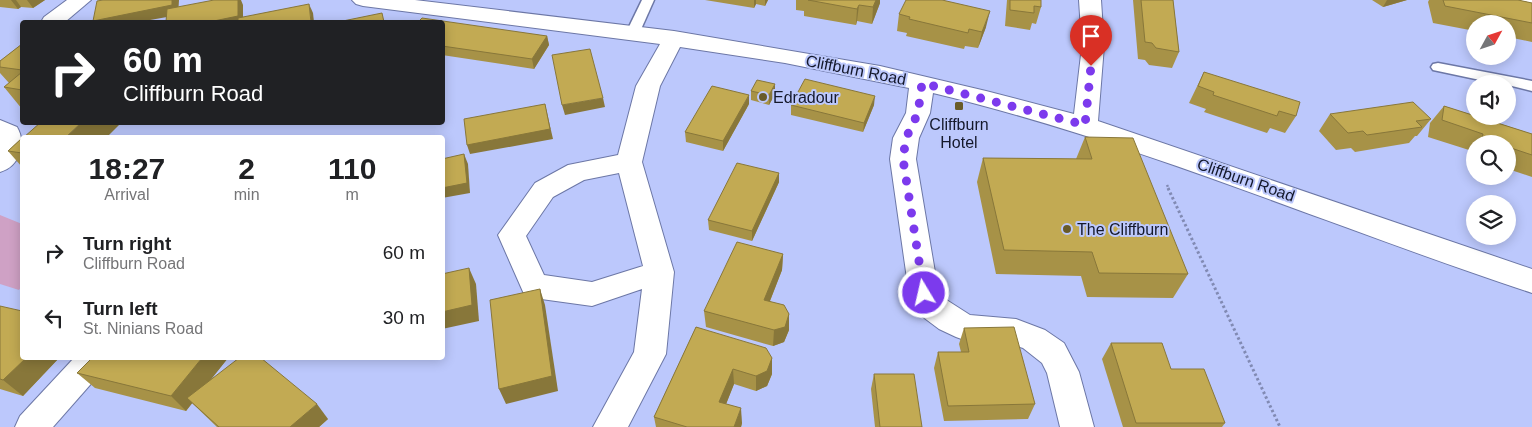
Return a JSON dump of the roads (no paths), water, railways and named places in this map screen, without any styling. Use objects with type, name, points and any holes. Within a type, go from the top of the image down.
[{"type":"street","points":[[55,20],[80,0]]},
{"type":"street","name":"Cliffburn Road","points":[[363,0],[674,38],[846,67],[922,83],[1085,125],[1532,281]]},
{"type":"street","points":[[1085,125],[1093,46],[1090,0]]},
{"type":"street","points":[[1520,0],[1532,1]]},
{"type":"street","points":[[610,427],[650,354],[659,272],[629,162],[648,86],[674,38]]},
{"type":"street","points":[[922,83],[918,113],[906,138],[903,159],[924,293],[934,308],[950,320],[967,328],[1016,332],[1034,339],[1053,353],[1063,372],[1077,427]]},
{"type":"street","points":[[0,128],[8,133],[11,144],[0,163]]},
{"type":"street","points":[[629,162],[577,172],[544,190],[512,234],[534,286],[592,294],[659,272]]},
{"type":"street","points":[[32,427],[86,368]]},
{"type":"lane","points":[[633,33],[648,0]]},
{"type":"lane","points":[[1438,67],[1532,86]]},
{"type":"place","name":"Edradour","points":[[763,97]]},
{"type":"place","name":"Cliffburn Hotel","points":[[959,106]]},
{"type":"place","name":"The Cliffburn","points":[[1067,229]]}]
